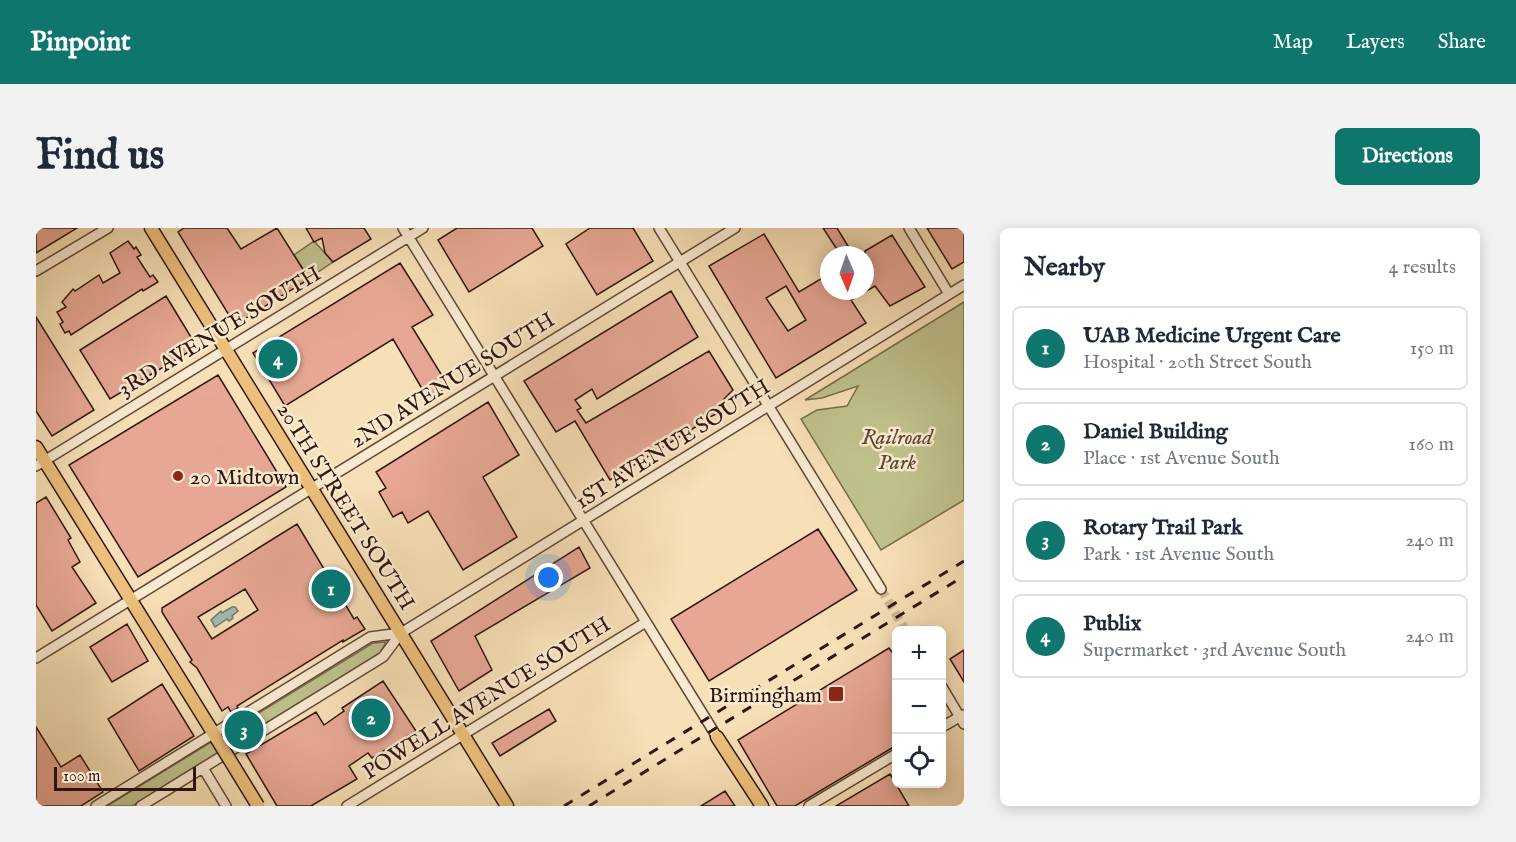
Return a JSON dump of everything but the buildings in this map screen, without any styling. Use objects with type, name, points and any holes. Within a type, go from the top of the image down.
[{"type":"main road","name":"20TH STREET SOUTH","points":[[151,228],[507,806]]},
{"type":"main road","points":[[36,447],[40,463],[131,599],[258,806]]},
{"type":"main road","points":[[717,737],[762,806]]},
{"type":"street","points":[[36,272],[108,228]]},
{"type":"street","name":"3RD AVENUE SOUTH","points":[[40,463],[226,349],[406,232],[423,228]]},
{"type":"street","points":[[659,228],[881,589]]},
{"type":"street","name":"2ND AVENUE SOUTH","points":[[36,658],[735,228]]},
{"type":"street","points":[[909,228],[949,294]]},
{"type":"street","points":[[406,232],[717,737]]},
{"type":"street","name":"1ST AVENUE SOUTH","points":[[141,806],[383,657],[401,633],[964,285]]},
{"type":"street","name":"POWELL AVENUE SOUTH","points":[[347,806],[646,622]]},
{"type":"street","name":"1ST AVENUE SOUTH","points":[[96,806],[215,736],[370,636],[401,633]]},
{"type":"street","points":[[946,693],[963,718],[946,726]]},
{"type":"street","points":[[809,806],[892,757]]},
{"type":"street","points":[[203,768],[226,806]]},
{"type":"green space","points":[[314,241],[333,262],[309,278],[294,255]]},
{"type":"green space","name":"Railroad Park","points":[[964,302],[964,500],[881,550],[801,419],[817,410],[847,406],[858,386],[822,398],[805,400]]},
{"type":"green space","points":[[386,642],[380,653],[132,806],[107,806],[373,643]]},
{"type":"water","points":[[232,607],[238,611],[232,616],[233,618],[215,627],[211,620],[221,611],[222,613]]},
{"type":"tunnel","points":[[881,589],[903,626]]},
{"type":"railway","points":[[564,806],[964,561]]},
{"type":"railway","points":[[589,806],[964,576]]},
{"type":"place","name":"Publix","points":[[278,359]]},
{"type":"place","name":"20 Midtown","points":[[178,476]]},
{"type":"place","name":"UAB Medicine Urgent Care","points":[[331,589]]},
{"type":"place","name":"Birmingham","points":[[836,694]]},
{"type":"place","name":"Daniel Building","points":[[371,718]]},
{"type":"place","name":"Rotary Trail Park","points":[[244,730]]}]
